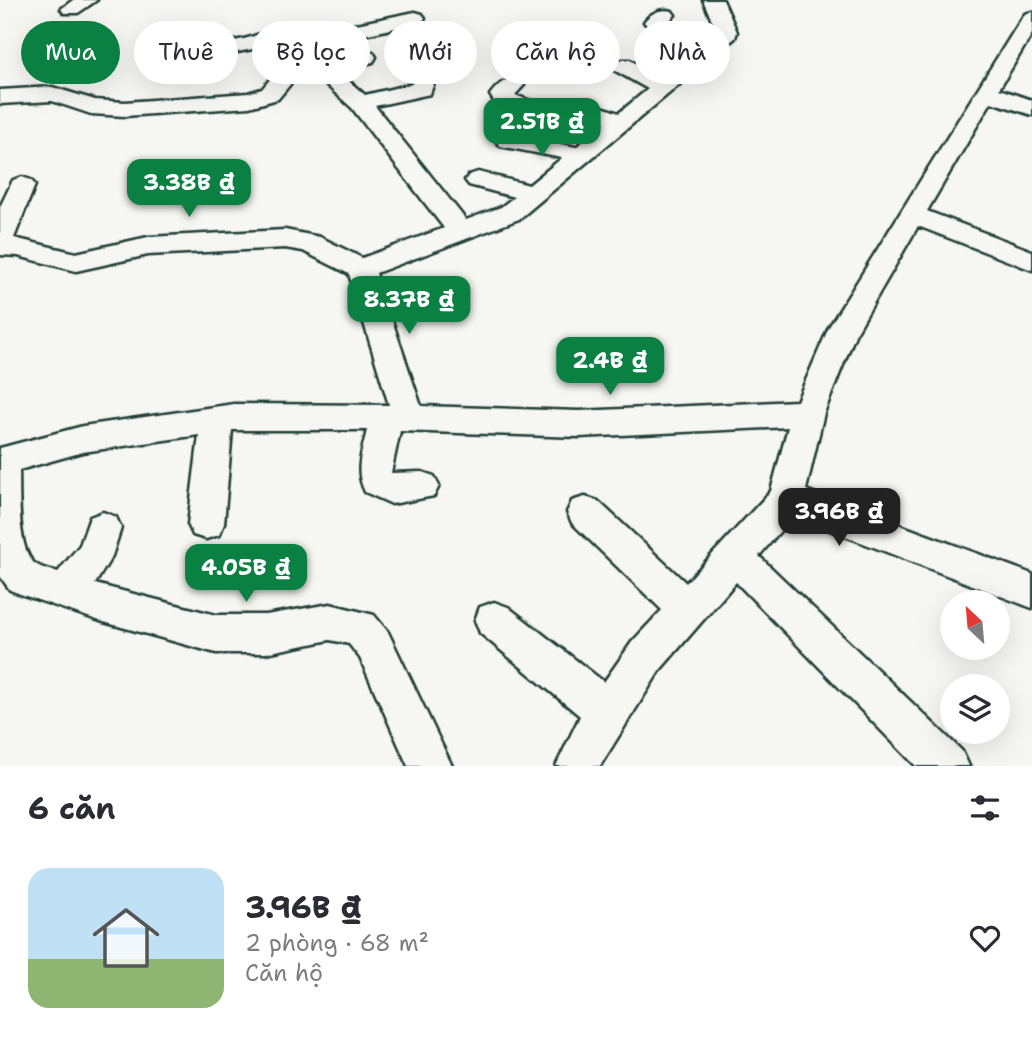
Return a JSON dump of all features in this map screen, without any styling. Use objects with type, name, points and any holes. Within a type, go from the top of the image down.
[{"type":"street","points":[[710,6],[720,21]]},
{"type":"street","points":[[655,21],[664,15]]},
{"type":"street","points":[[370,29],[415,18]]},
{"type":"street","points":[[578,766],[590,739],[646,656],[787,498],[808,413],[840,335],[1032,18]]},
{"type":"street","points":[[622,65],[664,89]]},
{"type":"street","points":[[0,97],[52,94],[91,107],[125,109],[249,100],[270,94],[278,84]]},
{"type":"street","points":[[339,84],[360,103],[462,233]]},
{"type":"street","points":[[360,103],[422,89],[424,84]]},
{"type":"street","points":[[0,246],[18,247],[76,262],[148,246],[285,239],[310,243],[361,269],[510,213],[670,84]]},
{"type":"street","points":[[513,85],[501,95],[503,98],[545,114],[546,117],[508,141],[582,155]]},
{"type":"street","points":[[985,92],[1032,108]]},
{"type":"street","points":[[591,110],[623,122]]},
{"type":"street","points":[[478,180],[534,194]]},
{"type":"street","points":[[0,239],[22,185]]},
{"type":"street","points":[[911,215],[1032,261]]},
{"type":"street","points":[[361,269],[398,418],[374,472],[377,482],[392,489],[422,486]]},
{"type":"street","points":[[430,766],[374,645],[360,628],[330,622],[266,634],[216,634],[23,578],[10,560],[3,527],[1,461],[83,439],[217,420],[398,418],[579,424],[808,413]]},
{"type":"street","points":[[206,524],[217,420]]},
{"type":"street","points":[[787,498],[1032,591]]},
{"type":"street","points":[[586,512],[688,610]]},
{"type":"street","points":[[64,592],[86,569],[97,552],[103,528]]},
{"type":"street","points":[[735,557],[947,766]]},
{"type":"street","points":[[494,620],[608,712]]}]
